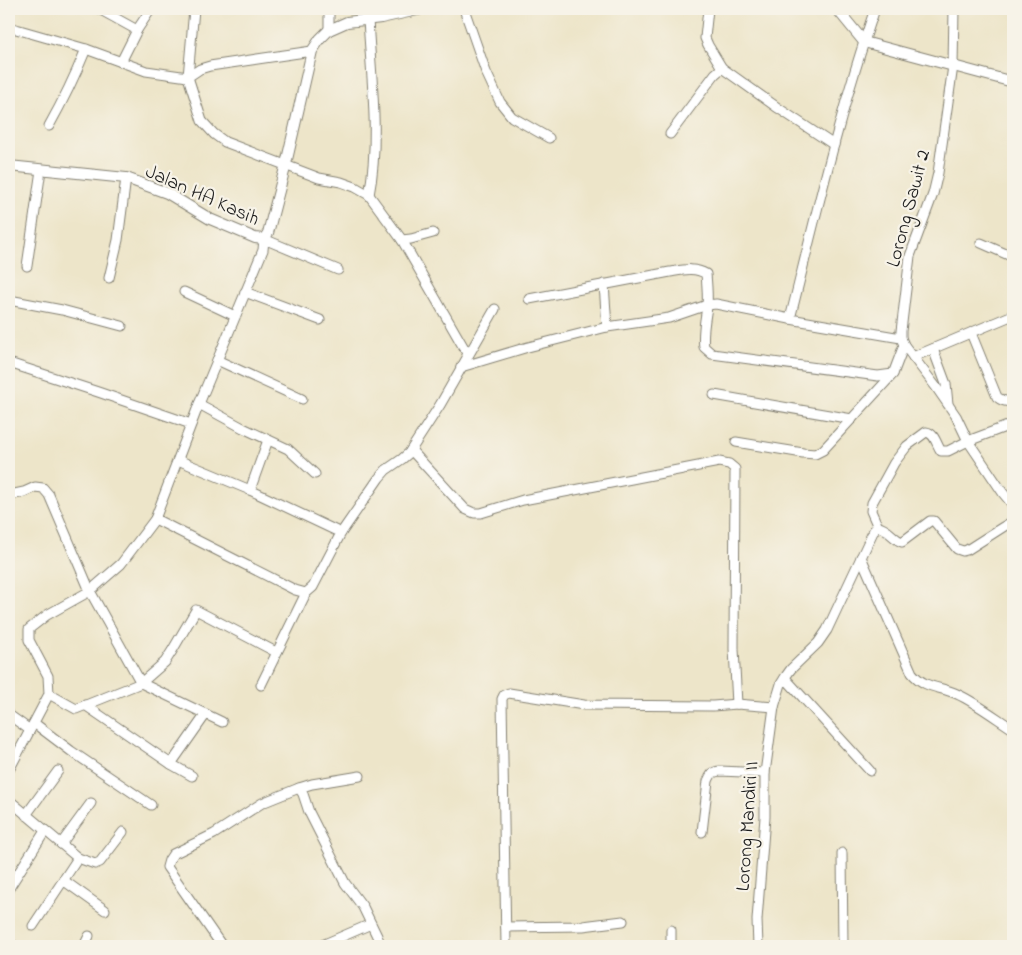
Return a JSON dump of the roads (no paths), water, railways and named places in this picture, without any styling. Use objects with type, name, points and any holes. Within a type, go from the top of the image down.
[{"type":"street","points":[[99,9],[137,30]]},
{"type":"street","points":[[120,62],[151,9]]},
{"type":"street","points":[[194,9],[188,77],[202,121],[214,134],[225,142],[320,178],[355,187],[369,195],[402,240],[468,355]]},
{"type":"street","points":[[329,9],[329,30]]},
{"type":"street","points":[[9,770],[49,694],[48,676],[29,640],[29,629],[47,615],[90,590],[121,564],[155,519],[199,404],[263,250],[264,240],[268,233],[286,164],[312,50],[329,30],[347,22],[381,18],[422,9]]},
{"type":"street","points":[[464,9],[486,72],[500,102],[512,117],[549,138]]},
{"type":"street","points":[[708,9],[706,38],[708,45],[722,68],[834,145]]},
{"type":"street","points":[[837,9],[864,42],[1013,82]]},
{"type":"street","points":[[790,319],[834,145],[875,9]]},
{"type":"street","name":"Lorong Sawit 2","points":[[894,374],[902,342],[901,331],[908,262],[936,184],[953,66],[954,9]]},
{"type":"street","points":[[368,19],[374,117],[372,179],[369,195]]},
{"type":"street","points":[[9,27],[86,50],[146,71],[188,77],[200,69],[210,66],[312,50]]},
{"type":"street","points":[[49,126],[63,101],[86,50]]},
{"type":"street","points":[[670,134],[715,74],[722,68]]},
{"type":"street","name":"Jalan HA Kasih","points":[[9,166],[126,178],[167,193],[210,219],[264,240]]},
{"type":"street","points":[[28,266],[41,170]]},
{"type":"street","points":[[109,278],[118,240],[126,178]]},
{"type":"street","points":[[402,240],[433,233]]},
{"type":"street","points":[[264,240],[338,270]]},
{"type":"street","points":[[980,243],[1013,257]]},
{"type":"street","points":[[529,299],[694,269],[706,274],[707,305],[702,340],[704,347],[712,354],[878,376],[894,374]]},
{"type":"street","points":[[604,284],[607,327]]},
{"type":"street","points":[[184,292],[235,316]]},
{"type":"street","points":[[246,292],[320,320]]},
{"type":"street","points":[[9,300],[62,310],[122,326]]},
{"type":"street","points":[[461,367],[528,346],[607,327],[669,318],[707,305],[716,304],[902,342],[956,416],[968,441],[1013,505]]},
{"type":"street","points":[[260,685],[306,592],[313,587],[341,533],[382,474],[411,450],[435,413],[494,309]]},
{"type":"street","points":[[913,358],[1013,315]]},
{"type":"street","points":[[971,333],[997,397],[1006,402],[1013,400]]},
{"type":"street","points":[[933,349],[946,384],[949,406]]},
{"type":"street","points":[[217,360],[302,399]]},
{"type":"street","points":[[9,363],[89,388],[191,424]]},
{"type":"street","points":[[736,442],[803,454],[815,454],[823,450],[894,374]]},
{"type":"street","points":[[714,395],[852,419]]},
{"type":"street","points":[[199,404],[243,428],[288,449],[315,474]]},
{"type":"street","points":[[878,526],[871,506],[890,468],[907,446],[926,432],[929,432],[932,433],[939,449],[944,452],[1013,424]]},
{"type":"street","points":[[250,490],[268,440]]},
{"type":"street","points":[[411,450],[465,509],[474,514],[542,496],[719,462],[729,464],[735,469],[734,649],[737,704]]},
{"type":"street","points":[[178,460],[250,490],[341,533]]},
{"type":"street","points":[[9,494],[24,492],[35,487],[43,488],[49,495],[90,590],[141,683],[222,722]]},
{"type":"street","points":[[155,519],[295,590],[306,592]]},
{"type":"street","points":[[878,526],[885,528],[898,541],[902,542],[934,520],[958,549],[963,551],[968,550],[1013,521]]},
{"type":"street","points":[[870,771],[784,678],[824,636],[874,530],[878,526]]},
{"type":"street","points":[[862,557],[912,673],[916,678],[928,685],[958,694],[1013,729]]},
{"type":"street","points":[[49,694],[76,709],[141,683],[165,662],[196,610],[276,652]]},
{"type":"street","name":"Lorong Mandiri II","points":[[758,946],[757,920],[765,817],[765,773],[774,707],[784,678]]},
{"type":"street","points":[[506,946],[502,699],[504,695],[509,693],[584,705],[713,706],[737,704],[774,707]]},
{"type":"street","points":[[85,705],[171,764],[192,776]]},
{"type":"street","points":[[171,764],[206,714]]},
{"type":"street","points":[[9,715],[71,751],[151,805]]},
{"type":"street","points":[[26,815],[58,771]]},
{"type":"street","points":[[702,832],[708,781],[713,772],[765,773]]},
{"type":"street","points":[[222,946],[167,867],[173,854],[214,834],[262,803],[312,784],[360,776]]},
{"type":"street","points":[[299,788],[309,812],[345,882],[363,907],[381,946]]},
{"type":"street","points":[[9,800],[78,858],[95,864],[100,862],[123,832]]},
{"type":"street","points":[[61,844],[91,803]]},
{"type":"street","points":[[9,888],[45,831]]},
{"type":"street","points":[[842,853],[843,946]]},
{"type":"street","points":[[33,926],[78,858]]},
{"type":"street","points":[[63,880],[105,910]]},
{"type":"street","points":[[506,927],[583,926],[623,920]]},
{"type":"street","points":[[320,946],[372,924]]},
{"type":"street","points":[[670,946],[671,930]]},
{"type":"street","points":[[84,946],[89,936]]},
{"type":"street","points":[[9,943],[14,946]]}]
